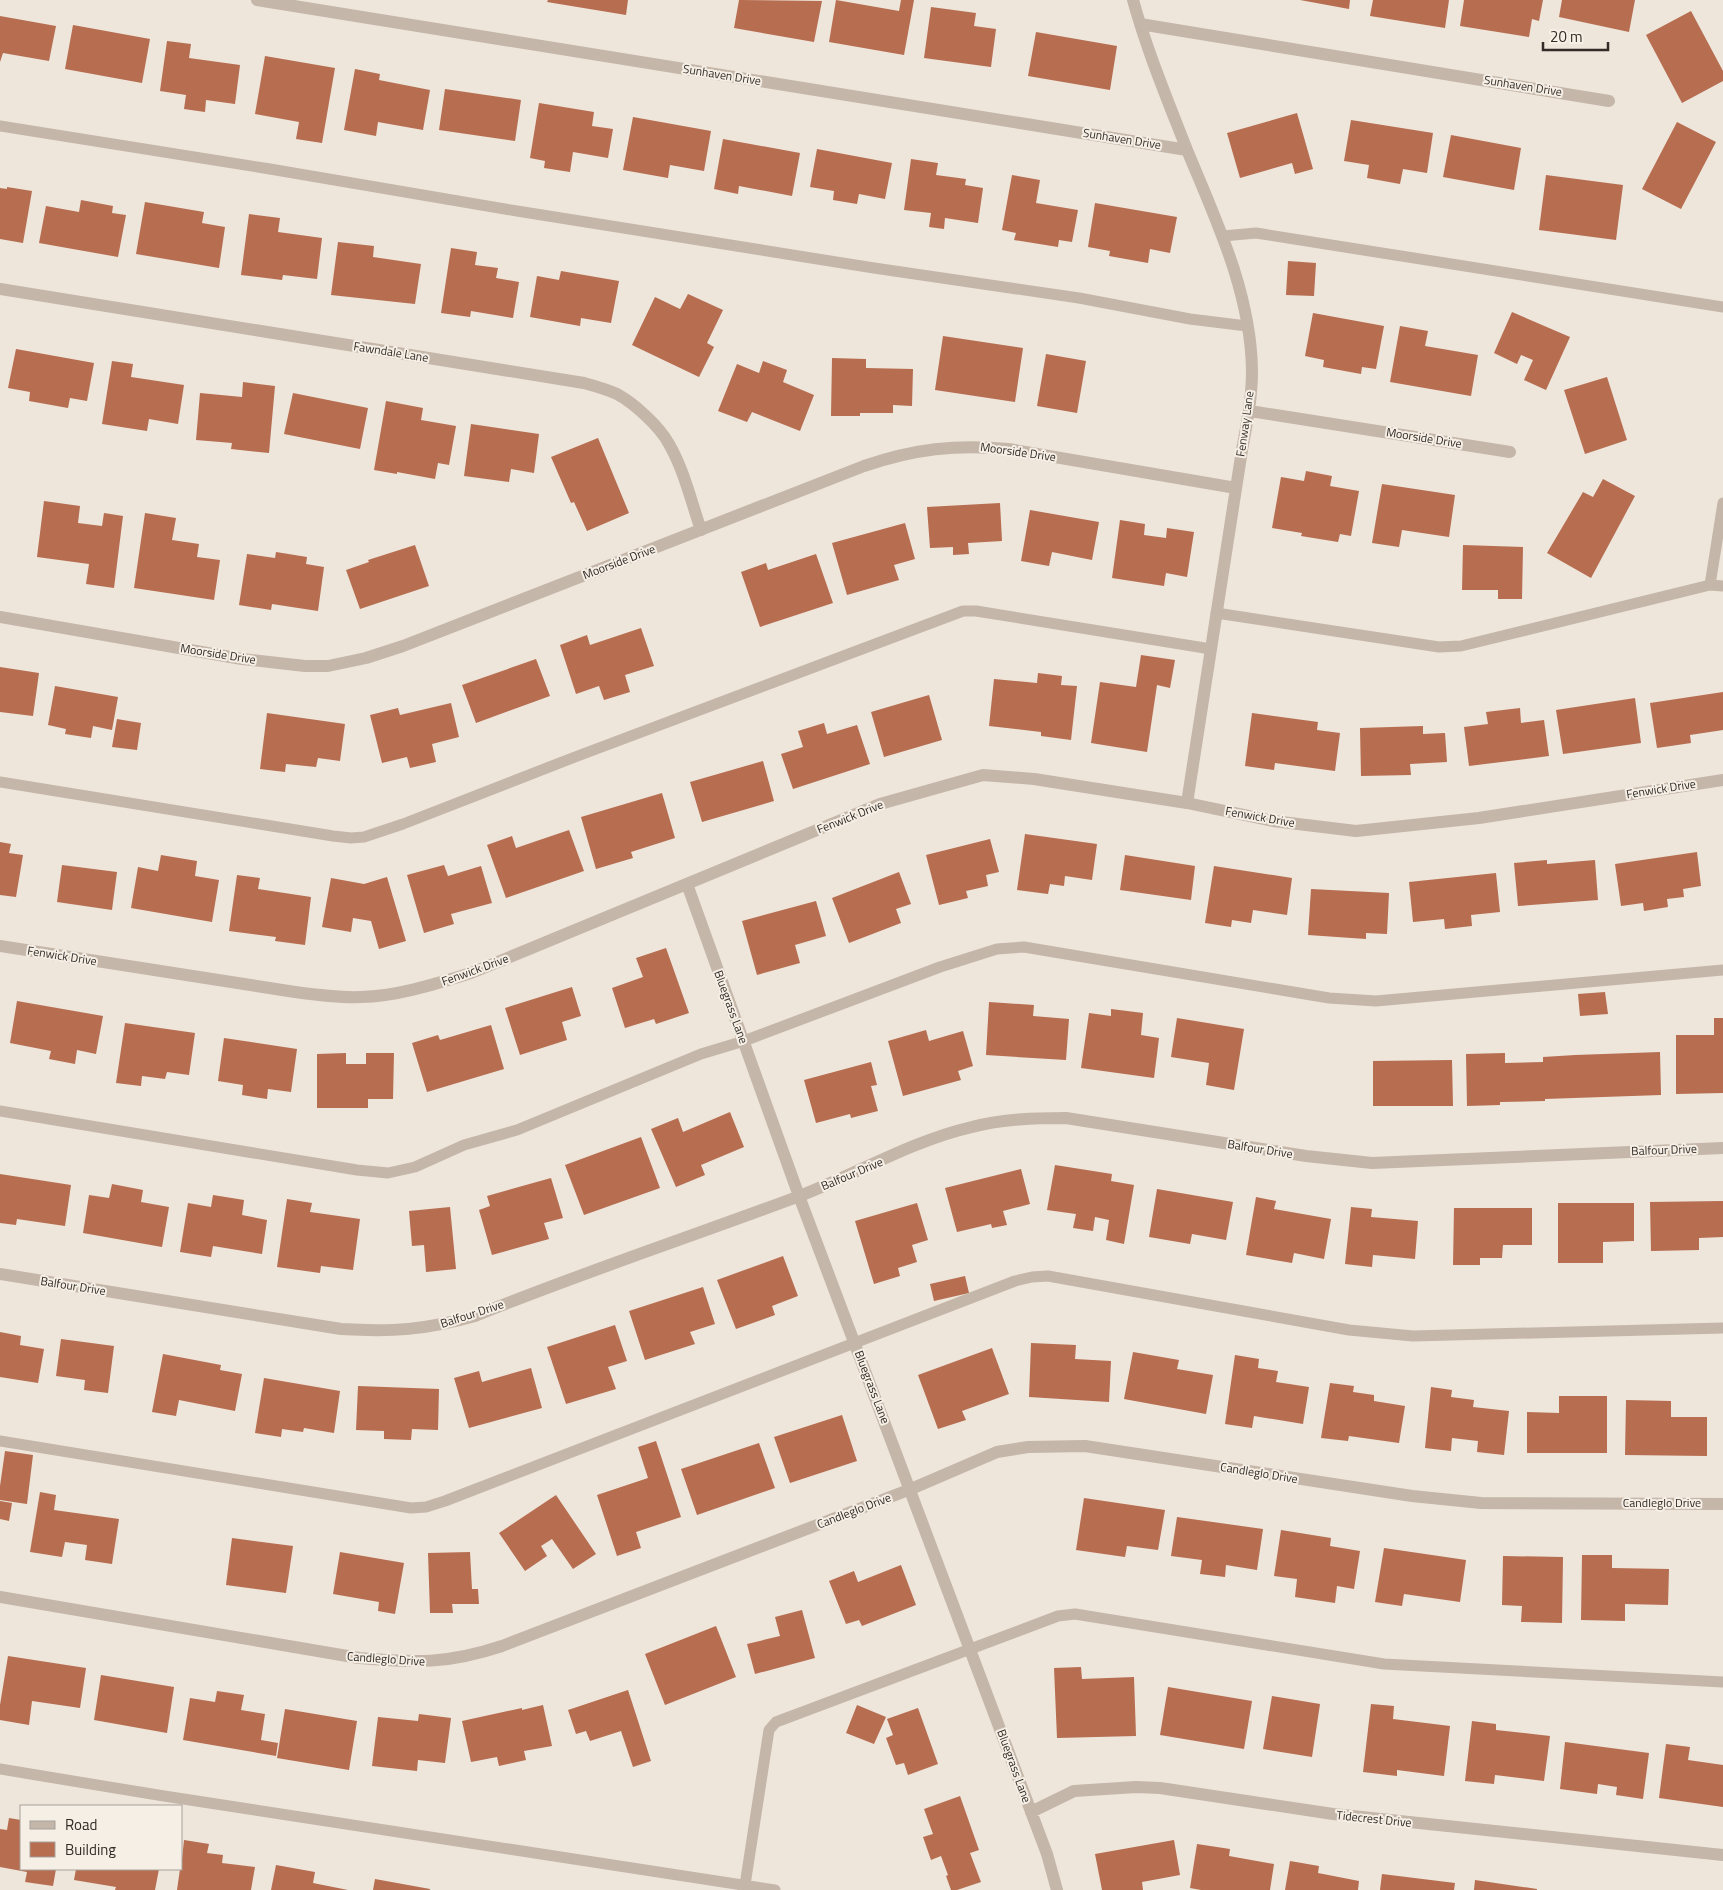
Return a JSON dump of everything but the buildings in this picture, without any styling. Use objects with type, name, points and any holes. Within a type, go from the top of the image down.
[{"type":"street","name":"Sunhaven Drive","points":[[257,0],[1187,150]]},
{"type":"street","name":"Fenway Lane","points":[[1132,0],[1187,150],[1223,236],[1243,305],[1252,371],[1250,411],[1242,450],[1187,804]]},
{"type":"street","name":"Sunhaven Drive","points":[[1140,24],[1609,100]]},
{"type":"street","name":"Fawndale Lane","points":[[0,289],[584,383],[617,394],[641,410],[669,442],[686,481],[701,530]]},
{"type":"street","name":"Moorside Drive","points":[[1250,411],[1510,452]]},
{"type":"street","name":"Moorside Drive","points":[[0,617],[242,658],[305,666],[328,666],[366,658],[403,646],[891,457],[920,450],[979,446],[1008,449],[1236,488]]},
{"type":"street","name":"Fenwick Drive","points":[[0,946],[295,992],[331,997],[362,997],[428,987],[470,973],[880,804],[983,775],[1034,779],[1187,804],[1273,821],[1356,831],[1479,818],[1723,780]]},
{"type":"street","name":"Bluegrass Lane","points":[[687,884],[800,1196],[1047,1854],[1057,1890]]},
{"type":"street","name":"Balfour Drive","points":[[0,1274],[341,1329],[382,1332],[414,1330],[474,1316],[800,1196],[928,1141],[971,1127],[1026,1118],[1066,1118],[1306,1156],[1372,1163],[1723,1148]]},
{"type":"street","name":"Candleglo Drive","points":[[0,1597],[359,1658],[406,1662],[455,1659],[502,1646],[911,1490],[997,1452],[1028,1447],[1085,1446],[1412,1496],[1481,1503],[1723,1504]]},
{"type":"street","name":"Tidecrest Drive","points":[[1031,1812],[1074,1791],[1136,1787],[1333,1814],[1723,1855]]},
{"type":"lane","points":[[0,126],[874,268],[1080,298],[1190,319],[1247,326]]},
{"type":"lane","points":[[1223,236],[1256,233],[1723,307]]},
{"type":"lane","points":[[1710,585],[1723,504]]},
{"type":"lane","points":[[1216,613],[1439,648],[1461,646],[1710,585],[1723,586]]},
{"type":"lane","points":[[0,782],[218,819],[351,838],[364,837],[403,824],[923,624],[963,611],[976,611],[1211,649]]},
{"type":"lane","points":[[0,1111],[357,1170],[388,1173],[415,1168],[464,1145],[517,1130],[701,1054],[744,1041],[940,967],[997,949],[1024,947],[1329,998],[1376,1001],[1723,970]]},
{"type":"lane","points":[[0,1442],[411,1508],[426,1507],[855,1342],[1032,1277],[1048,1276],[1349,1330],[1413,1336],[1723,1328]]},
{"type":"lane","points":[[745,1885],[769,1730],[776,1722],[1058,1616],[1075,1614],[1384,1664],[1723,1682]]},
{"type":"lane","points":[[0,1769],[775,1890]]}]
